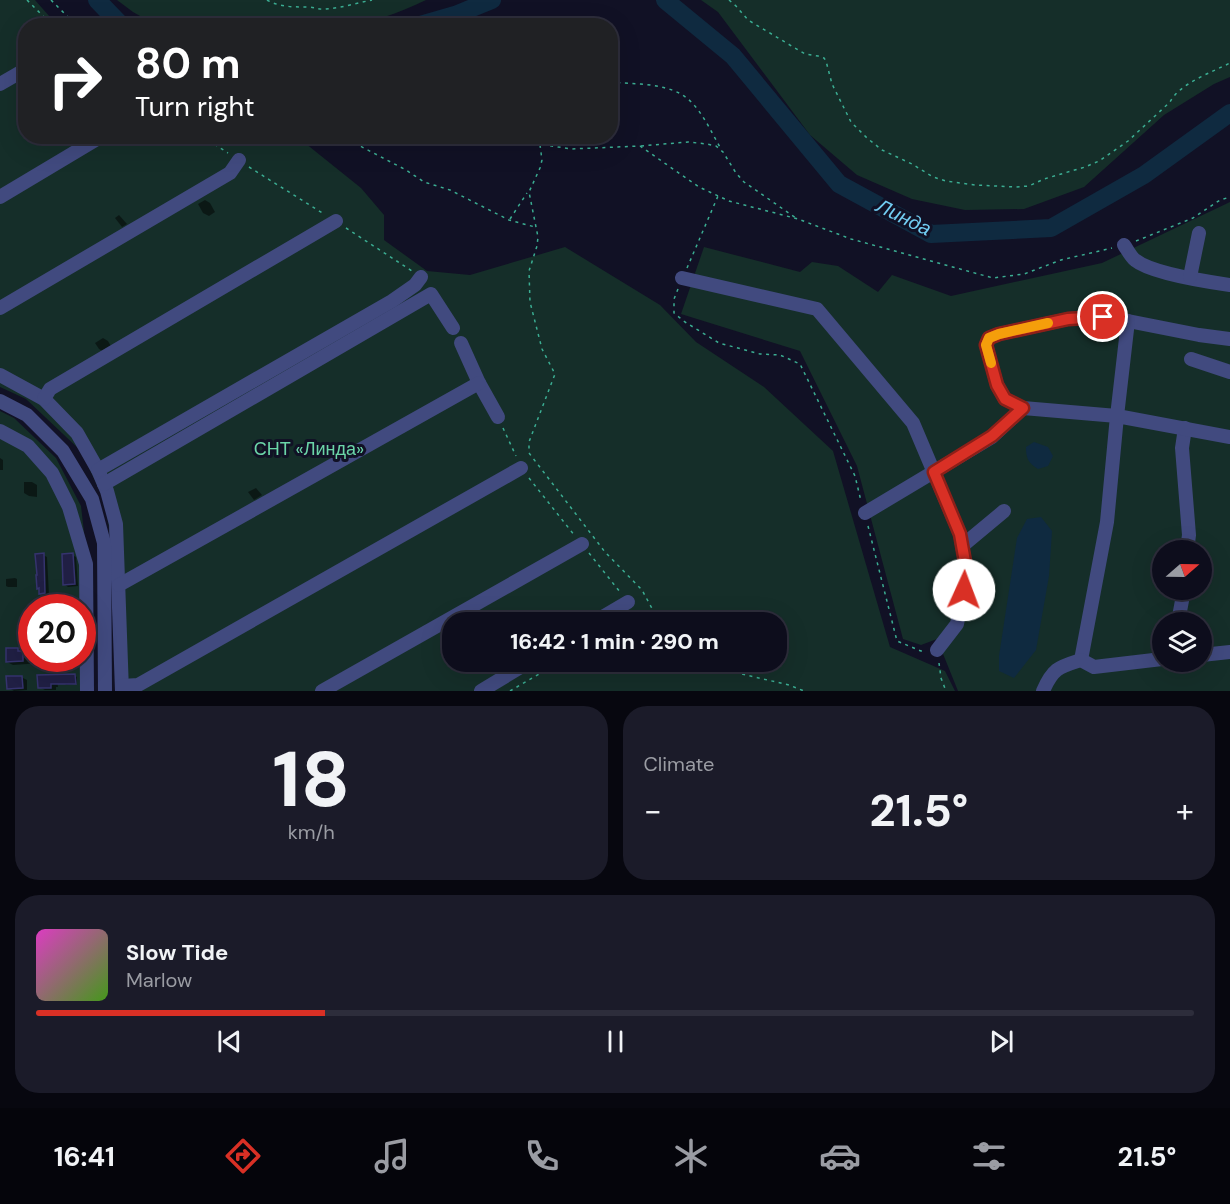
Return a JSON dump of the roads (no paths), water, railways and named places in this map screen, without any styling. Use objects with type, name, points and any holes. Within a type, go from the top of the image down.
[{"type":"street","points":[[0,84],[18,74]]},
{"type":"street","points":[[0,197],[89,144]]},
{"type":"street","points":[[0,308],[230,172],[239,160]]},
{"type":"street","points":[[44,399],[50,389],[336,221]]},
{"type":"street","points":[[1190,278],[1199,233]]},
{"type":"street","points":[[1124,245],[1134,260],[1154,269],[1230,285]]},
{"type":"street","points":[[98,470],[392,301],[415,285],[421,277]]},
{"type":"street","points":[[682,278],[817,309],[913,423],[960,534],[967,573],[957,624],[937,650]]},
{"type":"street","points":[[104,484],[431,294],[453,328]]},
{"type":"street","points":[[1230,339],[1103,317],[1068,319],[999,334],[989,338],[986,345],[997,385],[1005,399],[1023,408],[1116,416],[1230,437]]},
{"type":"street","points":[[1082,660],[1107,522],[1116,416],[1128,321]]},
{"type":"street","points":[[461,343],[498,417]]},
{"type":"street","points":[[1191,359],[1230,372]]},
{"type":"street","points":[[0,375],[44,399],[77,433],[104,484],[117,524],[122,688],[138,685],[521,468]]},
{"type":"street","points":[[119,585],[479,383]]},
{"type":"street","points":[[0,401],[27,415],[63,451],[92,500],[104,543],[105,691]]},
{"type":"street","points":[[864,513],[992,436],[1023,408]]},
{"type":"street","points":[[1185,428],[1182,448],[1189,540]]},
{"type":"street","points":[[0,431],[28,446],[52,473],[69,507],[86,564],[87,691]]},
{"type":"street","points":[[962,546],[1004,511]]},
{"type":"street","points":[[322,691],[582,544]]},
{"type":"street","points":[[611,612],[628,602]]},
{"type":"street","points":[[1212,654],[1230,652]]},
{"type":"street","points":[[1043,691],[1049,677],[1060,667],[1082,660],[1094,667],[1152,660]]},
{"type":"street","points":[[481,691],[512,672]]},
{"type":"water","points":[[1034,442],[1048,447],[1053,456],[1048,466],[1038,469],[1028,460],[1026,447]]},
{"type":"water","points":[[1041,517],[1052,531],[1049,576],[1036,650],[1014,678],[999,671],[999,656],[1017,538],[1027,519]]},
{"type":"waterway","name":"Линда","points":[[97,0],[114,18]]},
{"type":"waterway","name":"Линда","points":[[445,18],[492,0]]},
{"type":"waterway","name":"Линда","points":[[665,0],[733,56],[839,184],[931,234],[1051,228],[1144,175],[1230,113]]},
{"type":"park label","name":"СНТ «Линда»","points":[[309,449]]}]
